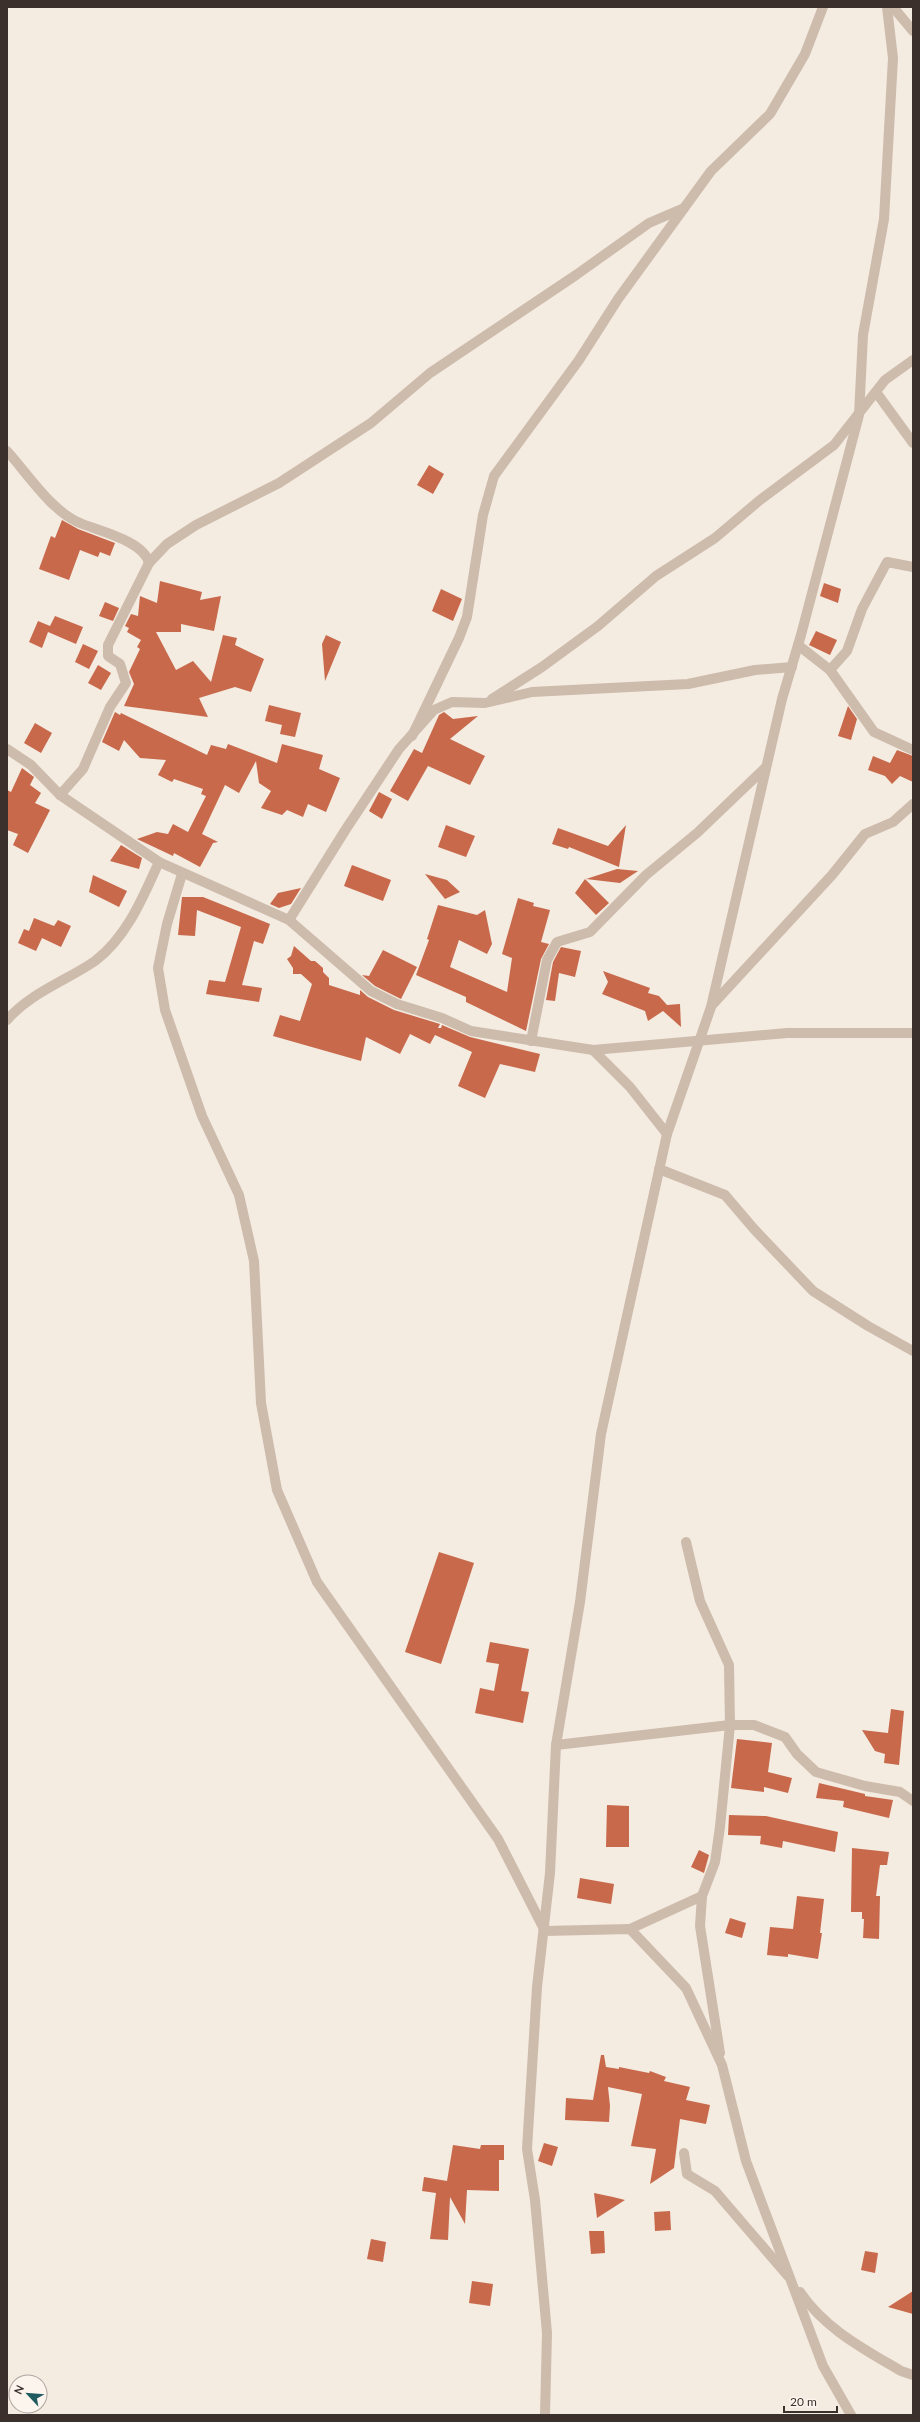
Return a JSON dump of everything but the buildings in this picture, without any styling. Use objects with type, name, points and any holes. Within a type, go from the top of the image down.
[{"type":"street","points":[[412,736],[459,638],[467,617],[483,516],[494,476],[580,360],[618,299],[711,171],[770,114],[805,54],[823,7]]},
{"type":"street","points":[[545,2415],[547,2333],[535,2200],[527,2149],[537,1987],[545,1931],[550,1873],[556,1745],[580,1602],[601,1434],[659,1169],[667,1134],[711,1007],[766,767],[859,415],[863,335],[884,219],[893,58],[887,7]]},
{"type":"street","points":[[893,7],[909,21],[913,30]]},
{"type":"street","points":[[60,795],[83,769],[110,707],[126,683],[120,664],[108,656],[108,645],[149,563],[167,544],[196,525],[279,483],[371,424],[430,373],[576,275],[649,223],[684,208]]},
{"type":"street","points":[[900,368],[913,353]]},
{"type":"street","points":[[485,703],[555,658],[598,626],[656,576],[715,538],[760,500],[834,445],[885,380],[913,360]]},
{"type":"street","points":[[876,392],[913,443]]},
{"type":"street","points":[[7,451],[45,495],[67,515],[79,523],[114,536],[136,547],[148,556],[149,563]]},
{"type":"street","points":[[830,670],[847,651],[862,609],[887,562],[913,566]]},
{"type":"street","points":[[798,645],[830,670],[874,732],[913,750]]},
{"type":"street","points":[[289,920],[346,829],[399,749],[434,710],[452,702],[485,703],[532,692],[688,684],[755,670],[792,667]]},
{"type":"street","points":[[7,749],[30,765],[60,795],[159,862],[182,874],[289,920],[371,991],[397,1004],[442,1018],[471,1031],[593,1050],[787,1034],[913,1033]]},
{"type":"street","points":[[531,1041],[547,960],[558,942],[590,932],[646,875],[697,833],[766,767]]},
{"type":"street","points":[[711,1007],[832,875],[866,834],[893,822],[913,804]]},
{"type":"street","points":[[7,1012],[17,1008],[95,960],[112,944],[139,905],[159,862]]},
{"type":"street","points":[[182,874],[167,924],[158,968],[165,1010],[202,1116],[239,1195],[254,1261],[261,1403],[277,1490],[318,1582],[498,1839],[545,1931]]},
{"type":"street","points":[[7,1020],[17,1008]]},
{"type":"street","points":[[593,1050],[630,1087],[667,1134]]},
{"type":"street","points":[[659,1169],[725,1195],[754,1229],[813,1291],[868,1326],[913,1351]]},
{"type":"street","points":[[686,1542],[700,1601],[729,1665],[730,1724],[716,1862],[702,1896],[700,1926],[722,2065],[746,2160],[823,2366],[851,2415]]},
{"type":"street","points":[[556,1745],[730,1724],[754,1725],[785,1737],[796,1754],[816,1772],[865,1786],[900,1792],[913,1801]]},
{"type":"street","points":[[545,1931],[630,1930],[702,1896]]},
{"type":"street","points":[[630,1930],[686,1988],[722,2065]]},
{"type":"street","points":[[684,2153],[687,2174],[715,2191],[745,2229],[792,2280],[808,2304],[834,2329],[889,2364],[913,2375]]}]
